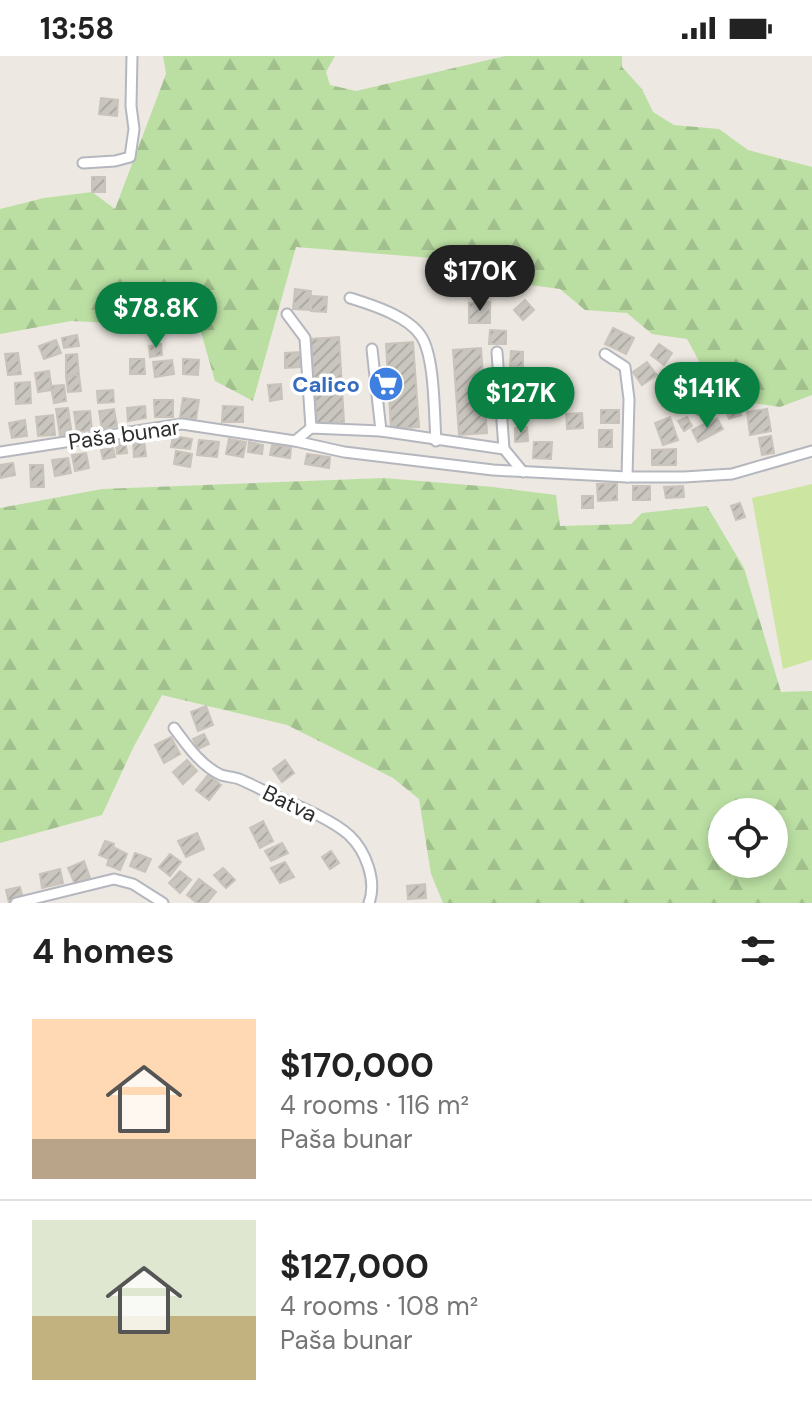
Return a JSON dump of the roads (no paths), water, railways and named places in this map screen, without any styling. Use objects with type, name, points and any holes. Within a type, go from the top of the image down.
[{"type":"street","points":[[83,163],[130,157],[134,129],[132,56]]},
{"type":"street","points":[[350,298],[401,318],[421,336],[430,360],[436,441]]},
{"type":"street","points":[[287,314],[305,338],[311,428]]},
{"type":"street","points":[[372,349],[381,431]]},
{"type":"street","points":[[497,352],[504,449],[523,472]]},
{"type":"street","points":[[605,354],[625,367],[629,399],[627,477]]},
{"type":"street","name":"Paša bunar","points":[[0,452],[182,424],[295,441],[344,452],[493,470],[627,477],[732,474],[812,451]]},
{"type":"street","points":[[295,441],[311,428],[381,431],[504,449]]},
{"type":"street","name":"Batva","points":[[174,728],[196,757],[222,775],[237,778],[294,804],[350,836],[370,870],[372,897],[369,903]]},
{"type":"street","points":[[16,903],[114,879],[133,884],[163,903]]},
{"type":"place","name":"Calico","points":[[386,384]]}]
